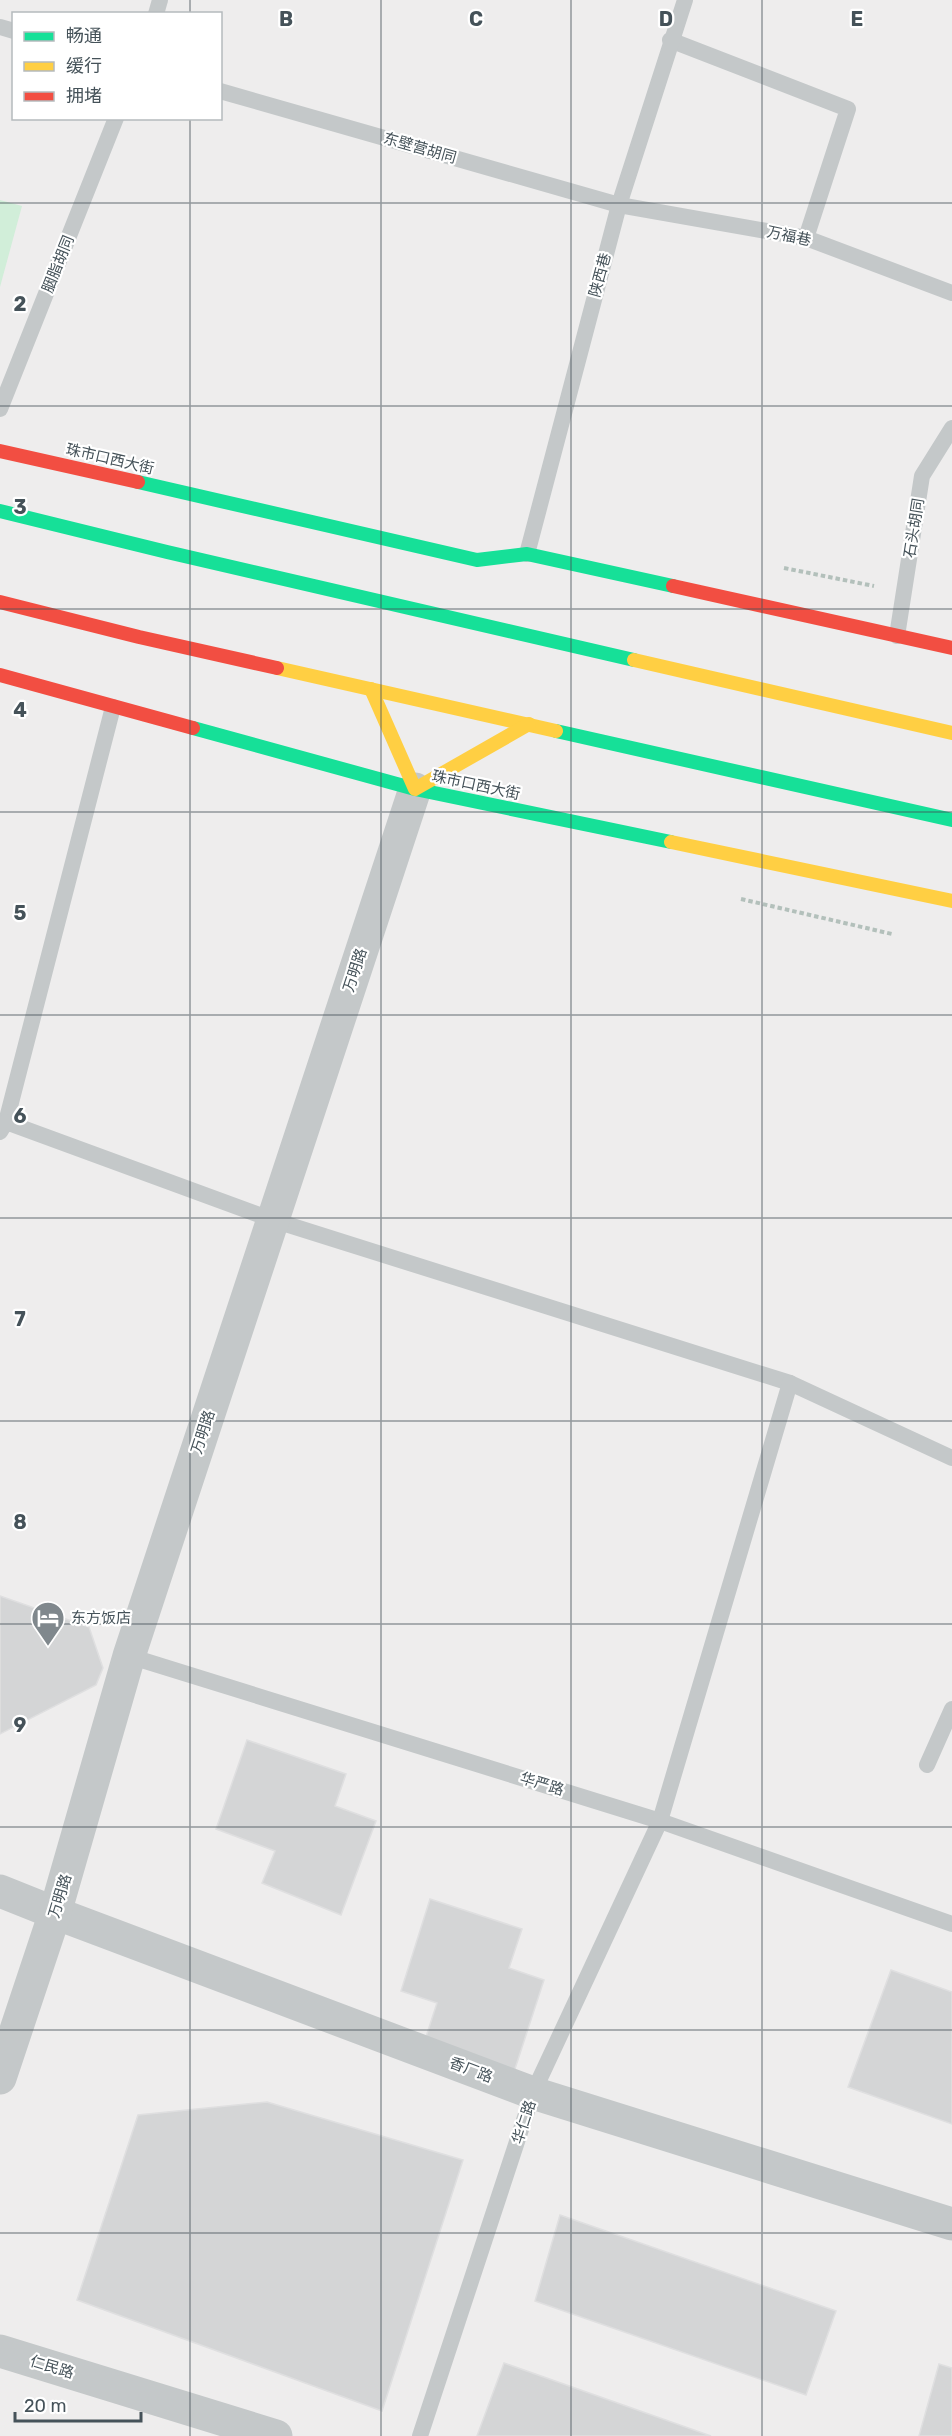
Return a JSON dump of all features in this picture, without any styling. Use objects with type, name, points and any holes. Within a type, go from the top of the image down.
[{"type":"main road","name":"珠市口西大街","points":[[0,451],[477,560],[527,554],[952,648]]},
{"type":"main road","points":[[0,512],[190,558],[952,733]]},
{"type":"main road","points":[[0,602],[139,637],[952,820]]},
{"type":"main road","name":"珠市口西大街","points":[[0,675],[415,789],[952,901]]},
{"type":"main road","points":[[371,689],[415,789],[529,724]]},
{"type":"street","name":"万明路","points":[[0,2078],[55,1914],[129,1656],[415,789]]},
{"type":"street","name":"香厂路","points":[[0,1891],[55,1914],[533,2093],[952,2224]]},
{"type":"street","name":"仁民路","points":[[0,2351],[276,2436]]},
{"type":"lane","name":"陕西巷","points":[[527,554],[619,204],[670,40],[685,0]]},
{"type":"lane","points":[[670,40],[848,109],[806,238]]},
{"type":"lane","name":"东壁营胡同","points":[[222,92],[619,204]]},
{"type":"lane","name":"胭脂胡同","points":[[0,409],[115,120]]},
{"type":"lane","name":"万福巷","points":[[619,204],[806,238],[952,293]]},
{"type":"lane","name":"石头胡同","points":[[897,636],[922,476],[952,428]]},
{"type":"lane","points":[[113,707],[3,1127],[273,1221],[790,1383],[952,1458]]},
{"type":"lane","name":"华仁路","points":[[420,2436],[533,2093],[660,1821],[790,1383]]},
{"type":"lane","name":"华严路","points":[[129,1656],[660,1821],[952,1924]]},
{"type":"lane","points":[[927,1765],[952,1709]]},
{"type":"green space","points":[[0,200],[22,206],[0,287]]},
{"type":"building","name":"东方饭店","points":[[0,1596],[89,1627],[103,1668],[96,1685],[0,1734]]},
{"type":"building","points":[[247,1740],[346,1774],[335,1806],[376,1821],[341,1915],[262,1883],[275,1851],[216,1829]]},
{"type":"building","points":[[430,1899],[522,1929],[509,1968],[544,1980],[512,2078],[422,2049],[437,2003],[401,1991]]},
{"type":"building","points":[[891,1970],[952,1992],[952,2124],[848,2087]]},
{"type":"building","points":[[267,2102],[463,2160],[382,2411],[77,2300],[138,2115]]},
{"type":"building","points":[[560,2215],[836,2311],[806,2395],[535,2301]]},
{"type":"building","points":[[504,2363],[711,2436],[477,2436]]},
{"type":"building","points":[[939,2364],[952,2368],[952,2436],[919,2436]]},
{"type":"traffic: fast","points":[[138,482],[477,560],[527,554],[673,586]]},
{"type":"traffic: fast","points":[[0,511],[634,660]]},
{"type":"traffic: fast","points":[[193,728],[415,789],[671,842]]},
{"type":"traffic: fast","points":[[556,731],[952,820]]},
{"type":"traffic: slow","points":[[634,660],[952,733]]},
{"type":"traffic: slow","points":[[277,668],[556,731]]},
{"type":"traffic: slow","points":[[371,689],[415,789],[529,724]]},
{"type":"traffic: slow","points":[[671,842],[952,901]]},
{"type":"traffic: jam","points":[[0,451],[138,482]]},
{"type":"traffic: jam","points":[[673,586],[952,648]]},
{"type":"traffic: jam","points":[[0,602],[139,637],[277,668]]},
{"type":"traffic: jam","points":[[0,675],[193,728]]},
{"type":"place","name":"东方饭店","points":[[48,1647]]}]
